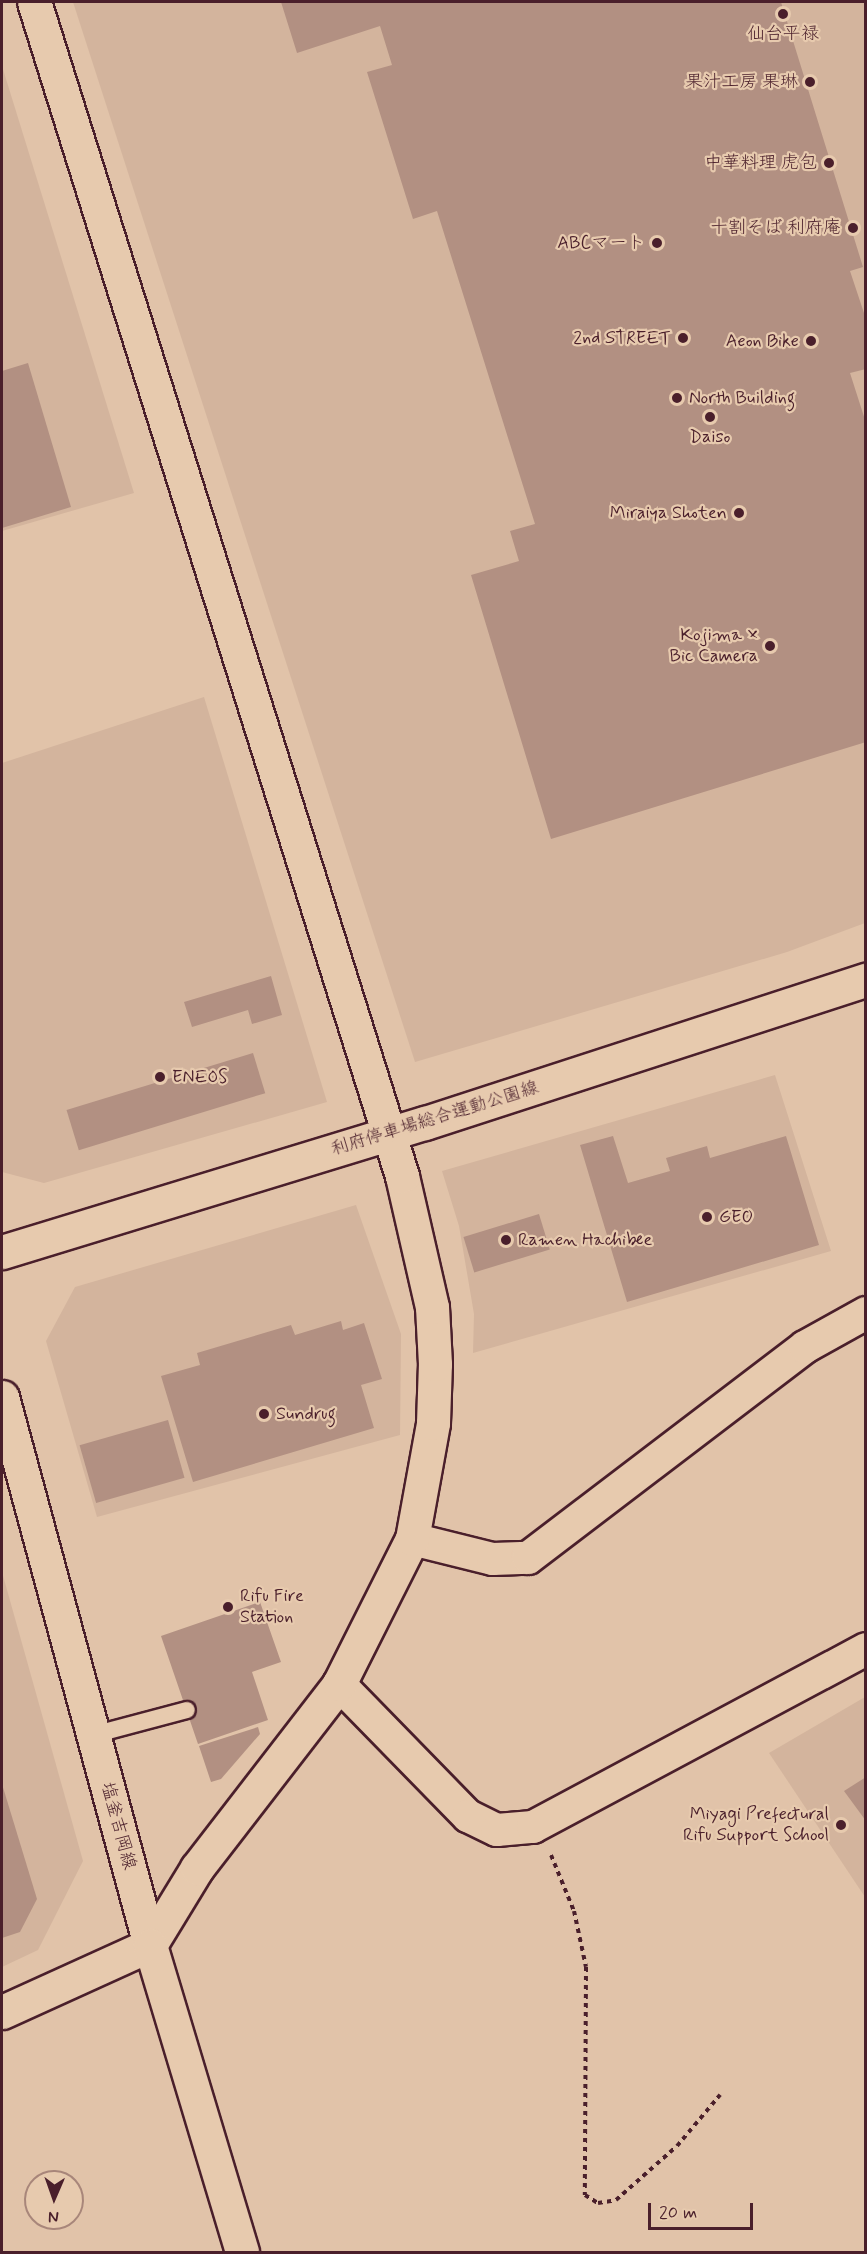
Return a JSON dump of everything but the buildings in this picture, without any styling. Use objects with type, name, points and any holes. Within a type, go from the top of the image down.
[{"type":"street","points":[[2,2012],[150,1945],[197,1868],[339,1684],[412,1539],[434,1423],[435,1364],[432,1307],[420,1242],[389,1134],[34,2]]},
{"type":"street","name":"利府停車場総合運動公園線","points":[[2,1252],[389,1134],[866,980]]},
{"type":"street","points":[[412,1539],[493,1559],[528,1558],[805,1347],[866,1313]]},
{"type":"street","name":"塩釜吉岡線","points":[[2,1397],[150,1945],[242,2253]]},
{"type":"street","points":[[339,1684],[468,1816],[496,1830],[538,1823],[866,1649]]},
{"type":"lane","points":[[93,1735],[187,1710]]},
{"type":"path","points":[[538,1823],[574,1911],[586,1967],[585,2195],[598,2204],[616,2200],[677,2146],[720,2094]]},
{"type":"shaded area","points":[[73,2],[865,2],[865,923],[787,952],[415,1062]]},
{"type":"shaded area","points":[[2,66],[134,493],[2,531]]},
{"type":"shaded area","points":[[204,697],[327,1102],[44,1183],[2,1172],[2,763]]},
{"type":"shaded area","points":[[775,1075],[831,1251],[473,1353],[474,1314],[459,1226],[442,1171]]},
{"type":"shaded area","points":[[356,1205],[401,1334],[400,1435],[97,1517],[46,1341],[75,1287]]},
{"type":"shaded area","points":[[2,1572],[83,1861],[38,1950],[2,1967]]},
{"type":"shaded area","name":"Miyagi Prefectural Rifu Support School","points":[[865,1697],[865,1897],[769,1753]]},
{"type":"place","name":"仙台平禄","points":[[783,14]]},
{"type":"place","name":"果汁工房 果琳","points":[[810,82]]},
{"type":"place","name":"中華料理 虎包","points":[[829,163]]},
{"type":"place","name":"十割そば 利府庵","points":[[853,228]]},
{"type":"place","name":"ABCマート","points":[[657,243]]},
{"type":"place","name":"2nd STREET","points":[[683,338]]},
{"type":"place","name":"Aeon Bike","points":[[811,341]]},
{"type":"place","name":"North Building","points":[[677,398]]},
{"type":"place","name":"Daiso","points":[[710,417]]},
{"type":"place","name":"Miraiya Shoten","points":[[739,513]]},
{"type":"place","name":"Kojima × Bic Camera","points":[[770,646]]},
{"type":"place","name":"ENEOS","points":[[160,1077]]},
{"type":"place","name":"GEO","points":[[707,1217]]},
{"type":"place","name":"Ramen Hachibee","points":[[506,1240]]},
{"type":"place","name":"Sundrug","points":[[264,1414]]},
{"type":"place","name":"Rifu Fire Station","points":[[228,1607]]},
{"type":"place","name":"Miyagi Prefectural Rifu Support School","points":[[841,1825]]}]
